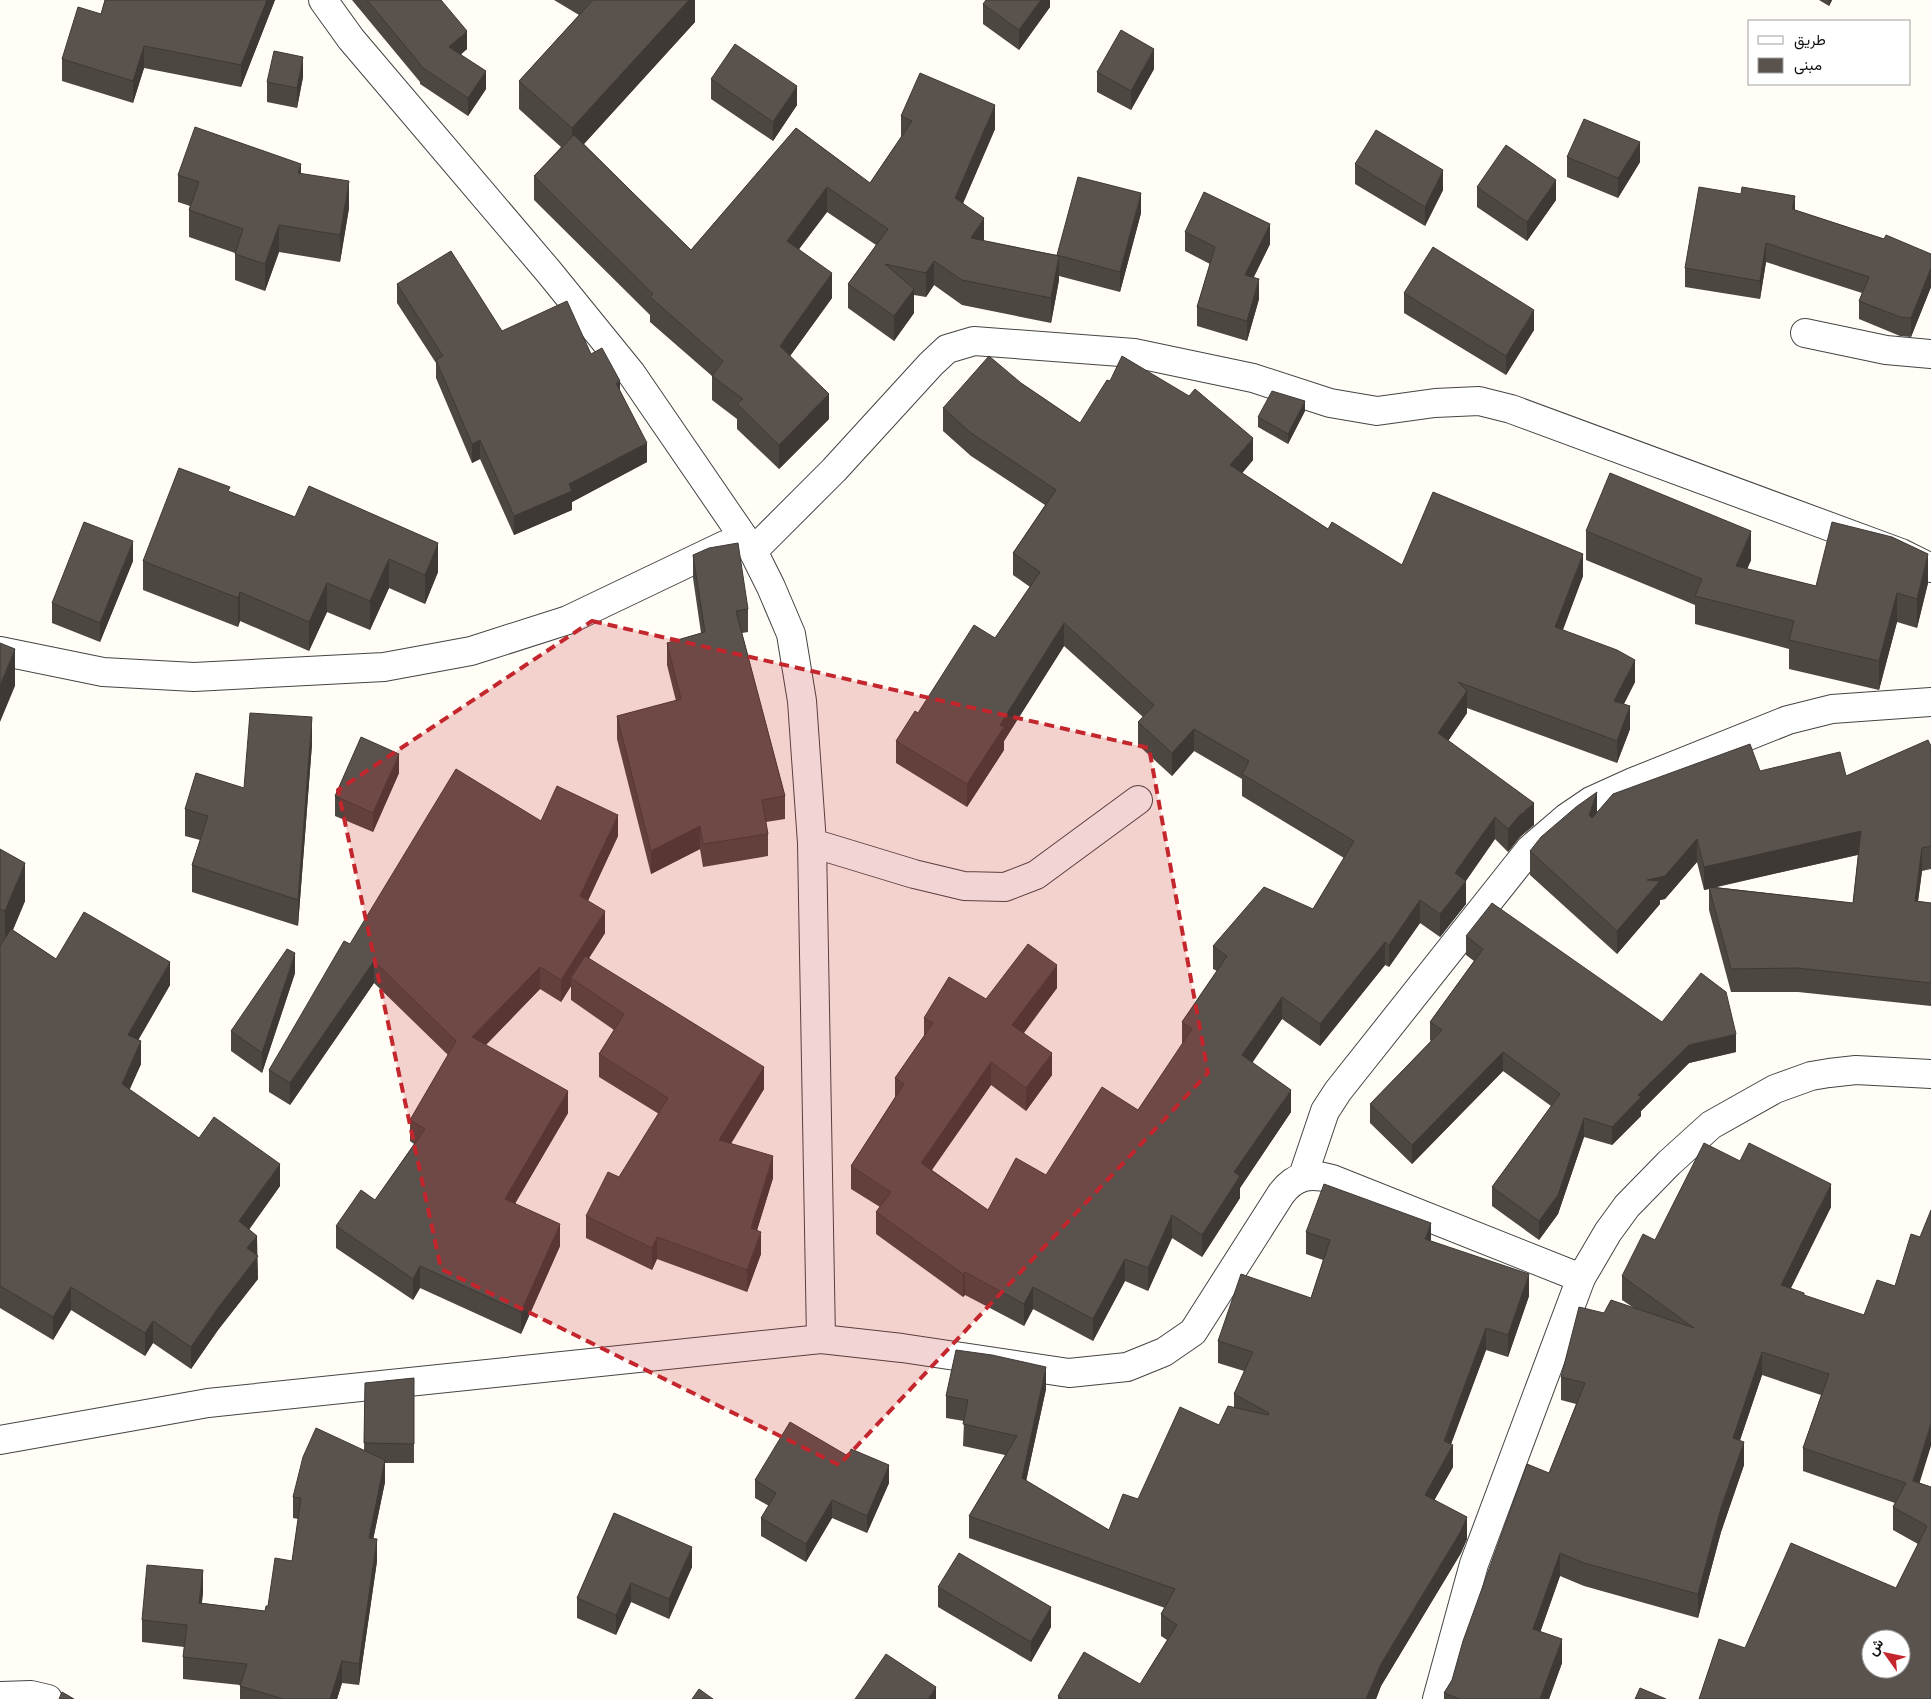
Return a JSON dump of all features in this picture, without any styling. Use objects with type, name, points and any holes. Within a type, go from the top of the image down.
[{"type":"street","points":[[323,0],[351,39],[549,272],[631,373],[748,544],[771,588],[791,634],[802,702],[812,843],[821,1340]]},
{"type":"street","points":[[1806,333],[1886,350],[1931,354]]},
{"type":"street","points":[[0,651],[102,672],[194,677],[384,667],[471,651],[568,620],[748,544],[834,470],[931,364],[948,349],[974,341],[1134,353],[1252,378],[1330,403],[1377,411],[1435,403],[1479,401],[1511,409],[1901,553],[1931,568]]},
{"type":"street","points":[[1304,1176],[1325,1111],[1338,1091],[1530,849],[1566,818],[1592,801],[1633,782],[1788,720],[1832,709],[1931,702]]},
{"type":"street","points":[[812,843],[914,874],[964,886],[1005,887],[1036,875],[1138,800]]},
{"type":"street","points":[[1436,1699],[1474,1564],[1581,1278],[1608,1232],[1627,1206],[1669,1163],[1711,1125],[1775,1089],[1810,1076],[1856,1070],[1931,1074]]},
{"type":"street","points":[[0,1440],[208,1403],[821,1340],[902,1348],[1068,1373],[1127,1367],[1164,1352],[1193,1332],[1287,1185],[1304,1176],[1320,1176],[1332,1179],[1581,1278]]},
{"type":"street","points":[[0,1696],[31,1695],[48,1699]]},
{"type":"highlighted area","points":[[592,621],[1149,748],[1208,1073],[839,1465],[441,1269],[338,790]]},
{"type":"building","points":[[105,0],[267,0],[241,65],[144,46],[133,81],[62,59],[78,7],[101,14]]},
{"type":"building","points":[[367,0],[441,0],[467,31],[449,47],[486,71],[468,98],[420,66]]},
{"type":"building","points":[[593,0],[689,0],[572,128],[519,81]]},
{"type":"building","points":[[986,0],[1041,0],[1019,30],[983,4]]},
{"type":"building","points":[[1121,30],[1154,49],[1131,91],[1097,72]]},
{"type":"building","points":[[735,44],[797,86],[773,122],[711,79]]},
{"type":"building","points":[[274,51],[303,57],[297,88],[267,82]]},
{"type":"building","points":[[920,73],[995,105],[955,198],[984,218],[971,238],[1059,256],[1051,298],[962,280],[934,261],[926,273],[885,264],[914,289],[894,316],[848,284],[888,229],[827,187],[787,241],[832,273],[780,346],[829,394],[779,445],[737,404],[743,399],[712,376],[723,361],[650,297],[653,294],[534,176],[574,135],[691,250],[796,128],[870,183],[912,121],[901,116]]},
{"type":"building","points":[[1584,119],[1640,142],[1618,178],[1567,157]]},
{"type":"building","points":[[195,127],[301,164],[298,173],[349,181],[340,235],[279,225],[265,264],[235,254],[243,229],[189,210],[199,182],[178,175]]},
{"type":"building","points":[[1376,130],[1443,170],[1425,207],[1355,164]]},
{"type":"building","points":[[1506,145],[1556,180],[1527,222],[1477,187]]},
{"type":"building","points":[[1078,177],[1141,193],[1120,272],[1057,255]]},
{"type":"building","points":[[1699,187],[1741,194],[1742,187],[1795,196],[1792,209],[1884,239],[1886,235],[1931,254],[1931,268],[1911,318],[1900,317],[1859,301],[1869,277],[1766,243],[1760,281],[1685,268]]},
{"type":"building","points":[[1204,192],[1270,224],[1245,275],[1259,279],[1247,321],[1197,307],[1215,247],[1185,232]]},
{"type":"building","points":[[1433,247],[1534,310],[1506,356],[1404,293]]},
{"type":"building","points":[[451,251],[502,331],[567,301],[591,354],[602,348],[620,381],[616,383],[647,443],[569,484],[572,491],[514,516],[480,440],[472,444],[436,360],[443,356],[397,284]]},
{"type":"building","points":[[989,356],[1021,383],[1080,423],[1107,380],[1110,381],[1122,356],[1189,396],[1195,389],[1253,438],[1230,465],[1328,529],[1332,522],[1402,565],[1433,492],[1583,554],[1555,627],[1617,650],[1635,660],[1614,701],[1630,706],[1617,741],[1458,682],[1467,691],[1438,733],[1534,803],[1508,829],[1495,817],[1455,873],[1466,881],[1440,914],[1420,900],[1389,945],[1385,942],[1320,1024],[1282,997],[1242,1055],[1291,1090],[1234,1172],[1240,1176],[1202,1235],[1172,1215],[1148,1268],[1125,1259],[1093,1319],[1033,1287],[1024,1304],[965,1272],[963,1274],[876,1212],[891,1192],[851,1166],[904,1084],[895,1078],[933,1023],[924,1018],[949,977],[986,999],[1028,944],[1057,965],[1012,1025],[1052,1053],[1026,1088],[991,1062],[921,1163],[988,1210],[1016,1158],[1046,1175],[1102,1087],[1138,1110],[1192,1029],[1182,1022],[1227,956],[1213,946],[1264,887],[1313,909],[1354,841],[1242,774],[1249,761],[1194,729],[1172,753],[1138,722],[1154,705],[1064,623],[1000,725],[1004,727],[967,784],[896,741],[915,711],[918,713],[974,625],[995,638],[1040,572],[1013,553],[1056,490],[971,433],[943,408]]},
{"type":"building","points":[[1272,391],[1305,401],[1288,434],[1258,417]]},
{"type":"building","points":[[179,468],[230,487],[228,491],[295,517],[309,486],[438,543],[425,575],[389,559],[370,601],[327,583],[309,622],[240,592],[238,598],[143,561]]},
{"type":"building","points":[[1610,473],[1751,531],[1736,566],[1816,586],[1832,522],[1892,537],[1928,554],[1917,599],[1897,593],[1879,661],[1789,640],[1794,621],[1695,596],[1702,579],[1586,531]]},
{"type":"building","points":[[84,522],[133,541],[100,623],[52,603]]},
{"type":"building","points":[[738,543],[748,609],[736,611],[785,796],[762,800],[768,834],[703,844],[700,826],[651,851],[617,716],[681,699],[667,643],[705,632],[693,555],[709,548]]},
{"type":"building","points":[[0,643],[15,649],[0,685]]},
{"type":"building","points":[[250,713],[312,717],[298,900],[192,865],[208,816],[185,809],[196,773],[244,788]]},
{"type":"building","points":[[361,737],[399,754],[373,813],[335,796]]},
{"type":"building","points":[[1928,740],[1931,746],[1931,846],[1922,848],[1915,901],[1931,903],[1931,983],[1798,968],[1731,969],[1709,887],[1853,903],[1861,831],[1704,867],[1697,839],[1665,876],[1647,880],[1660,881],[1617,931],[1530,851],[1541,837],[1597,792],[1589,815],[1592,818],[1613,794],[1750,744],[1760,771],[1840,752],[1846,776]]},
{"type":"building","points":[[456,769],[541,821],[557,786],[618,815],[580,896],[605,911],[561,980],[540,967],[472,1037],[568,1091],[505,1199],[560,1224],[521,1312],[420,1266],[413,1279],[336,1226],[361,1190],[375,1200],[425,1129],[410,1120],[456,1041],[374,961],[290,1083],[269,1070],[344,941],[350,944]]},
{"type":"building","points":[[0,849],[25,863],[5,911],[0,909]]},
{"type":"building","points":[[1492,903],[1662,1022],[1701,973],[1726,992],[1736,1034],[1689,1045],[1638,1095],[1641,1097],[1612,1127],[1584,1118],[1558,1195],[1539,1221],[1492,1187],[1560,1094],[1503,1052],[1412,1145],[1370,1104],[1442,1030],[1430,1022],[1483,949],[1466,936]]},
{"type":"building","points":[[84,912],[170,962],[128,1035],[141,1041],[122,1084],[199,1138],[214,1117],[280,1164],[239,1221],[257,1236],[247,1248],[258,1256],[191,1347],[153,1321],[145,1333],[71,1287],[53,1317],[0,1286],[0,946],[11,929],[56,959]]},
{"type":"building","points":[[287,949],[295,953],[262,1053],[231,1031]]},
{"type":"building","points":[[585,956],[764,1067],[719,1140],[773,1156],[751,1228],[761,1232],[747,1270],[657,1237],[652,1248],[586,1216],[608,1172],[619,1177],[668,1098],[599,1054],[624,1014],[571,978]]},
{"type":"building","points":[[1704,1143],[1740,1161],[1749,1143],[1831,1184],[1781,1285],[1804,1293],[1804,1295],[1864,1315],[1877,1280],[1895,1286],[1911,1234],[1920,1237],[1931,1210],[1931,1423],[1913,1481],[1931,1487],[1931,1699],[1699,1699],[1719,1639],[1745,1648],[1791,1543],[1896,1588],[1927,1526],[1893,1507],[1906,1483],[1803,1448],[1829,1374],[1762,1352],[1733,1438],[1744,1442],[1721,1508],[1698,1594],[1584,1563],[1560,1553],[1533,1629],[1562,1639],[1540,1699],[1460,1699],[1444,1693],[1452,1680],[1463,1641],[1527,1464],[1549,1473],[1585,1383],[1561,1377],[1579,1307],[1604,1313],[1611,1300],[1694,1328],[1622,1276],[1643,1234],[1655,1240]]},
{"type":"building","points":[[1324,1184],[1431,1223],[1425,1239],[1529,1274],[1508,1335],[1486,1328],[1444,1441],[1453,1445],[1425,1495],[1467,1517],[1461,1531],[1381,1664],[1366,1699],[1062,1699],[1058,1696],[1084,1652],[1140,1684],[1177,1625],[1161,1614],[1175,1589],[969,1516],[1017,1436],[963,1424],[968,1400],[946,1396],[956,1350],[992,1355],[1046,1367],[1022,1478],[1109,1530],[1123,1494],[1138,1499],[1180,1407],[1219,1425],[1228,1406],[1268,1415],[1269,1413],[1234,1394],[1253,1352],[1218,1341],[1241,1274],[1311,1298],[1330,1240],[1306,1232]]},
{"type":"building","points":[[414,1378],[414,1444],[364,1443],[365,1383]]},
{"type":"building","points":[[790,1422],[848,1456],[851,1449],[889,1465],[867,1516],[832,1500],[806,1544],[761,1518],[776,1493],[755,1480]]},
{"type":"building","points":[[316,1428],[385,1460],[369,1538],[377,1539],[359,1664],[342,1661],[330,1699],[283,1699],[240,1686],[247,1664],[183,1657],[187,1625],[142,1620],[147,1565],[203,1570],[199,1603],[265,1611],[266,1606],[268,1606],[275,1558],[292,1561],[301,1498],[293,1497],[303,1457]]},
{"type":"building","points":[[614,1513],[692,1547],[669,1599],[631,1583],[616,1615],[577,1598]]},
{"type":"building","points":[[959,1553],[1051,1607],[1031,1642],[938,1587]]},
{"type":"building","points":[[886,1654],[936,1687],[928,1699],[855,1699]]},
{"type":"building","points":[[1640,1688],[1666,1699],[1635,1699]]},
{"type":"building","points":[[699,1689],[713,1699],[692,1699]]},
{"type":"building","points":[[62,1692],[74,1699],[59,1699]]}]
